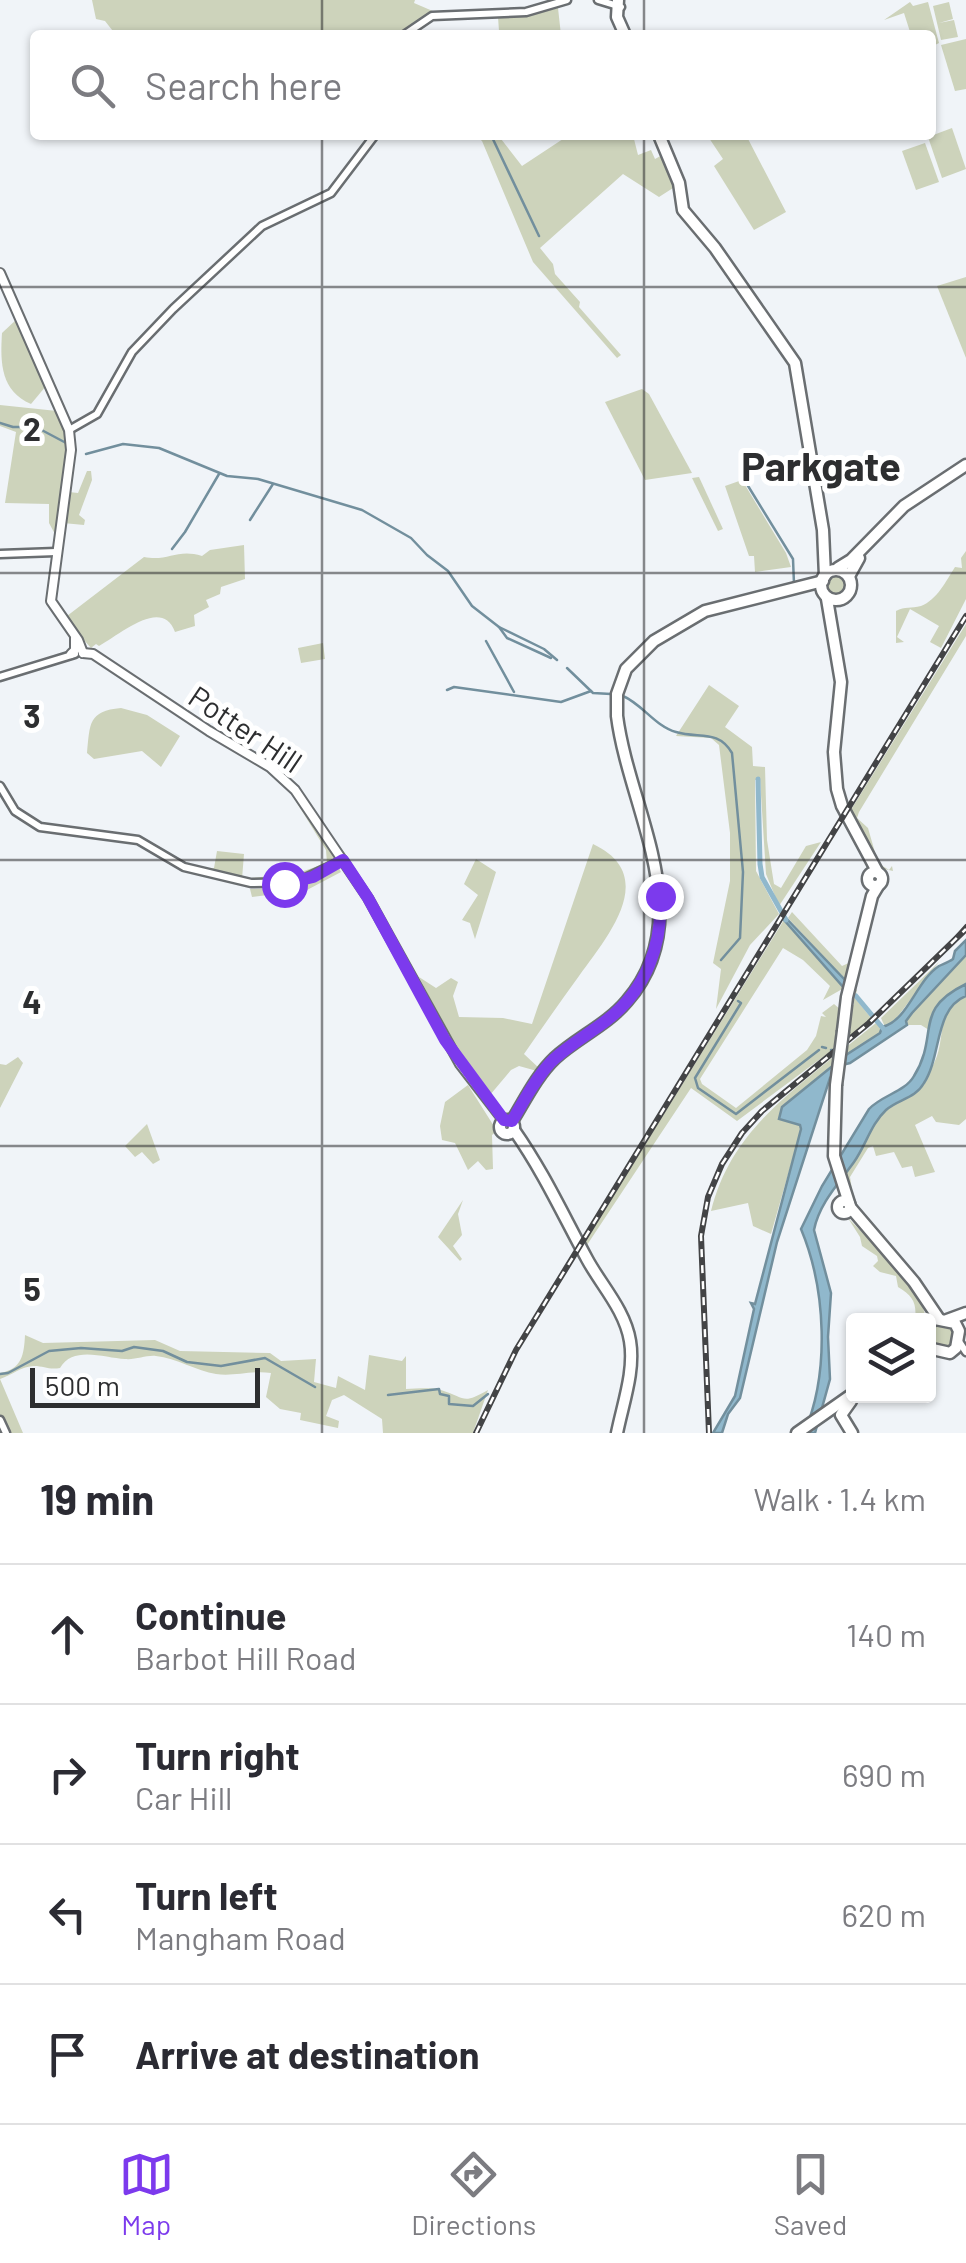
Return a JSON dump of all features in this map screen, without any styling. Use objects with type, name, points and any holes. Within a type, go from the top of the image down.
[{"type":"main road","points":[[620,3],[627,30]]},
{"type":"main road","points":[[662,140],[679,182],[683,210],[791,354],[798,376],[840,682],[835,778],[840,801],[860,838],[874,883],[847,995],[836,1085],[835,1158],[846,1206],[914,1282],[931,1313]]},
{"type":"main road","points":[[0,273],[69,430],[52,601],[75,638],[78,654]]},
{"type":"main road","points":[[510,1126],[553,1060],[624,1004],[644,978],[653,958],[661,920],[658,880],[622,746],[616,705],[626,669],[654,642],[710,609],[804,588],[828,578],[904,506],[966,465]]},
{"type":"main road","points":[[830,622],[860,557],[907,508],[966,477]]},
{"type":"main road","points":[[828,578],[849,576]]},
{"type":"main road","points":[[828,578],[836,600],[845,596]]},
{"type":"main road","name":"Potter Hill","points":[[78,654],[99,659],[280,774],[368,898],[445,1040],[510,1126]]},
{"type":"main road","points":[[510,1126],[544,1173],[627,1334],[632,1359],[618,1433]]},
{"type":"main road","points":[[510,1126],[627,1334],[628,1378]]},
{"type":"main road","points":[[612,1299],[617,1316]]},
{"type":"main road","points":[[936,1321],[956,1319],[966,1313]]},
{"type":"main road","points":[[936,1351],[950,1353],[956,1348],[966,1313]]},
{"type":"main road","points":[[936,1322],[959,1333]]},
{"type":"main road","points":[[801,1431],[846,1403]]},
{"type":"main road","points":[[849,1403],[842,1412],[850,1433]]},
{"type":"main road","points":[[833,1413],[850,1433]]},
{"type":"street","points":[[411,30],[432,16],[526,12],[567,0]]},
{"type":"street","points":[[598,0],[620,3]]},
{"type":"street","points":[[69,430],[97,414],[132,352],[173,309],[262,226],[331,194],[372,140]]},
{"type":"street","points":[[0,554],[56,552]]},
{"type":"street","points":[[0,677],[78,654]]},
{"type":"street","points":[[0,786],[15,811],[40,826],[138,840],[191,870],[261,884],[303,880],[343,860]]},
{"type":"street","points":[[950,1353],[966,1352],[959,1333]]},
{"type":"street","points":[[0,1420],[6,1433]]},
{"type":"green space","points":[[92,0],[415,0],[414,3],[435,12],[409,30],[112,30],[105,21],[96,19]]},
{"type":"green space","points":[[910,2],[913,6],[928,2],[936,30],[909,30],[904,13],[884,20]]},
{"type":"green space","points":[[949,2],[953,19],[939,23],[954,20],[958,37],[941,40],[933,6]]},
{"type":"green space","points":[[558,8],[560,30],[499,30],[498,17]]},
{"type":"green space","points":[[966,39],[966,89],[955,91],[941,45]]},
{"type":"green space","points":[[952,128],[966,169],[942,178],[929,140],[936,140],[936,134]]},
{"type":"green space","points":[[502,140],[522,166],[561,140],[634,140],[638,155],[651,150],[655,159],[664,154],[673,176],[673,188],[659,197],[623,174],[540,248],[553,264],[555,274],[580,302],[579,307],[621,355],[617,358],[533,262],[482,141]]},
{"type":"green space","points":[[710,140],[749,140],[786,212],[754,230],[714,166],[723,159]]},
{"type":"green space","points":[[925,143],[939,182],[916,190],[902,151]]},
{"type":"green space","points":[[966,277],[966,358],[937,286]]},
{"type":"green space","points":[[17,319],[46,386],[31,404],[14,392],[2,366],[2,333]]},
{"type":"green space","points":[[642,389],[649,394],[692,473],[645,480],[605,402]]},
{"type":"green space","points":[[0,405],[57,411],[68,431],[56,536],[49,523],[49,504],[5,503],[16,432],[0,426]]},
{"type":"green space","points":[[87,471],[91,471],[92,480],[79,515],[85,520],[84,525],[63,523],[69,492],[78,493]]},
{"type":"green space","points":[[699,477],[723,529],[718,531],[692,478]]},
{"type":"green space","points":[[742,480],[791,567],[755,572],[754,556],[749,556],[725,486]]},
{"type":"green space","points":[[244,545],[245,579],[221,587],[220,594],[206,600],[209,607],[194,615],[195,626],[175,632],[169,622],[151,618],[91,648],[67,621],[67,616],[144,557],[186,553],[202,556],[210,550]]},
{"type":"green space","points":[[966,551],[966,599],[941,648],[930,642],[939,626],[910,609],[897,637],[904,642],[896,643],[896,611],[921,606],[932,599],[955,567],[962,568],[961,558]]},
{"type":"green space","points":[[836,574],[844,577],[844,593],[836,596],[828,593],[825,585],[828,577]]},
{"type":"green space","points":[[966,624],[966,636],[859,812],[857,818],[868,828],[878,863],[889,870],[892,866],[893,871],[880,868],[859,831],[861,826],[858,829],[849,813]]},
{"type":"green space","points":[[323,643],[325,659],[301,663],[298,648]]},
{"type":"green space","points":[[709,685],[739,706],[725,727],[752,747],[753,766],[765,767],[767,840],[774,884],[781,888],[806,846],[821,842],[779,906],[766,874],[760,779],[755,780],[756,871],[779,914],[750,945],[716,1009],[721,969],[713,963],[730,881],[730,833],[719,745],[711,738],[676,736]]},
{"type":"green space","points":[[121,708],[147,715],[180,736],[161,767],[142,751],[94,759],[87,753],[93,721],[102,712]]},
{"type":"green space","points":[[289,790],[337,861],[286,881],[243,879],[298,873],[327,863],[326,850]]},
{"type":"green space","points":[[593,844],[613,857],[623,873],[626,890],[622,908],[602,944],[524,1054],[540,1069],[519,1066],[511,1070],[490,1095],[452,1041],[419,977],[436,988],[451,978],[458,982],[453,996],[459,1017],[503,1018],[532,1024]]},
{"type":"green space","points":[[217,851],[244,854],[242,879],[202,870],[214,868]]},
{"type":"green space","points":[[476,859],[496,872],[475,939],[470,923],[462,920],[478,895],[464,884]]},
{"type":"green space","points":[[339,868],[341,872],[307,890],[252,897],[250,889],[296,884]]},
{"type":"green space","points":[[792,912],[842,966],[851,962],[846,981],[788,918]]},
{"type":"green space","points":[[784,920],[844,988],[823,1000],[830,986],[803,960],[783,948],[700,1079],[702,1084],[736,1108],[807,1050],[821,1016],[826,1017],[822,1013],[834,1004],[841,1010],[839,1045],[737,1121],[691,1088],[587,1245],[584,1243]]},
{"type":"green space","points":[[966,955],[966,984],[941,1002],[929,1030],[921,1025],[907,1025],[912,1013]]},
{"type":"green space","points":[[939,962],[892,1024],[885,1027],[881,1018]]},
{"type":"green space","points":[[853,987],[857,990],[855,998],[871,1018],[846,1040],[850,1006],[854,1005]]},
{"type":"green space","points":[[966,996],[966,1119],[959,1125],[936,1122],[932,1116],[915,1125],[935,1172],[915,1177],[912,1166],[902,1168],[894,1152],[876,1156],[873,1146],[850,1177],[852,1189],[844,1175],[869,1132],[886,1110],[924,1084],[937,1056],[946,1014]]},
{"type":"green space","points":[[876,1023],[883,1030],[881,1033],[843,1058],[845,1048]]},
{"type":"green space","points":[[838,1053],[837,1063],[788,1101],[779,1115],[801,1129],[771,1234],[753,1226],[748,1203],[711,1211],[731,1161],[745,1140],[778,1104]]},
{"type":"green space","points":[[18,1057],[23,1063],[0,1108],[0,1064],[6,1065]]},
{"type":"green space","points":[[468,1085],[497,1131],[492,1135],[493,1169],[486,1170],[478,1161],[468,1170],[455,1143],[442,1140],[440,1126],[445,1102]]},
{"type":"green space","points":[[147,1124],[160,1160],[153,1164],[142,1152],[135,1157],[125,1146]]},
{"type":"green space","points":[[463,1200],[458,1214],[462,1235],[453,1246],[460,1261],[438,1237]]},
{"type":"green space","points":[[848,1218],[906,1281],[924,1313],[915,1313],[913,1300],[898,1287],[896,1276],[873,1266],[877,1256],[862,1246]]},
{"type":"green space","points":[[947,1324],[954,1331],[951,1345],[936,1347],[936,1325]]},
{"type":"green space","points":[[25,1335],[43,1343],[155,1340],[180,1351],[270,1353],[281,1361],[316,1359],[314,1382],[336,1388],[338,1376],[365,1390],[369,1355],[402,1361],[406,1356],[406,1389],[437,1389],[468,1399],[488,1390],[473,1433],[383,1433],[382,1419],[344,1395],[332,1400],[326,1416],[339,1421],[338,1428],[300,1420],[301,1413],[280,1409],[266,1397],[271,1373],[216,1374],[156,1356],[129,1359],[81,1355],[60,1368],[30,1366],[0,1379],[0,1373],[20,1360]]},
{"type":"green space","points":[[0,1379],[23,1433],[8,1433],[0,1415]]},
{"type":"water","points":[[785,917],[846,981],[844,988],[784,920]]},
{"type":"water","points":[[966,940],[966,955],[912,1013],[907,1025],[842,1065],[830,1078],[777,1242],[740,1398],[728,1414],[722,1433],[713,1433],[735,1396],[754,1309],[751,1303],[755,1304],[801,1129],[800,1125],[779,1119],[782,1107],[899,1017],[931,973],[953,959]]},
{"type":"water","points":[[966,984],[966,996],[948,1011],[943,1022],[924,1083],[881,1116],[817,1220],[814,1230],[831,1293],[830,1379],[815,1433],[804,1433],[818,1384],[822,1331],[816,1278],[801,1229],[869,1109],[914,1076],[939,1003]]},
{"type":"waterway","points":[[493,140],[539,236]]},
{"type":"waterway","points":[[0,423],[36,427],[68,444]]},
{"type":"waterway","points":[[86,454],[123,444],[159,448],[227,476],[258,479],[362,510],[411,538],[448,571],[472,606],[499,627],[544,649],[557,660]]},
{"type":"waterway","points":[[172,549],[219,474]]},
{"type":"waterway","points":[[745,481],[793,559],[794,584]]},
{"type":"waterway","points":[[250,520],[273,484]]},
{"type":"waterway","points":[[499,627],[507,638],[551,658]]},
{"type":"waterway","points":[[486,641],[514,692]]},
{"type":"waterway","points":[[567,668],[593,693],[611,694]]},
{"type":"waterway","points":[[447,690],[454,687],[561,702],[591,691]]},
{"type":"waterway","points":[[623,696],[669,729],[714,738],[732,753],[743,872],[740,938],[721,960]]},
{"type":"waterway","points":[[758,779],[762,877],[786,920]]},
{"type":"waterway","points":[[856,996],[886,1032]]},
{"type":"waterway","points":[[738,1001],[741,1003],[695,1078],[698,1088],[736,1114],[819,1050]]},
{"type":"waterway","points":[[822,1047],[826,1048]]},
{"type":"waterway","points":[[0,1374],[49,1351],[122,1351],[134,1347],[163,1351],[187,1362],[221,1366],[265,1358],[315,1387]]},
{"type":"waterway","points":[[388,1395],[439,1389],[440,1394],[449,1396],[449,1404],[473,1406],[488,1394]]},
{"type":"tram line","points":[[943,951],[966,925]]},
{"type":"railway","points":[[476,1433],[516,1350],[966,616]]},
{"type":"railway","points":[[709,1433],[701,1236],[708,1197],[722,1164],[762,1111],[869,1023],[966,929]]},
{"type":"district","name":"Parkgate","points":[[821,467]]},
{"type":"route","points":[[284,884],[313,877],[343,860],[460,1064],[504,1120],[512,1121],[553,1060],[617,1012],[638,988],[653,958],[659,933],[660,896]]}]
